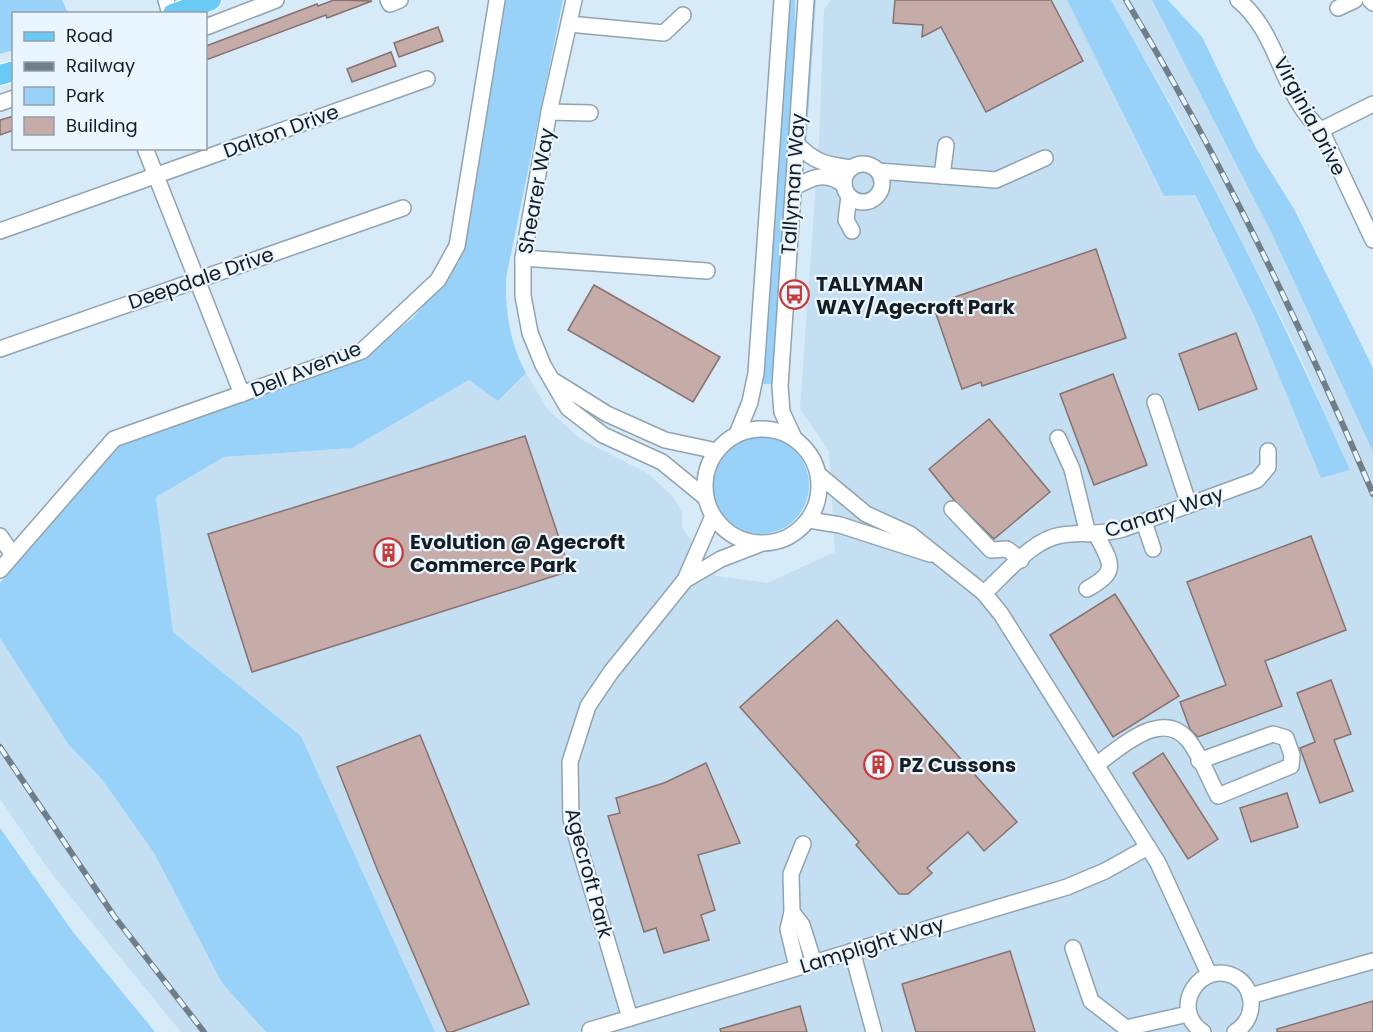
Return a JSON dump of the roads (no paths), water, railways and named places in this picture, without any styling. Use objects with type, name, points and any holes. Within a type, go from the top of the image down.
[{"type":"main road","points":[[178,12],[211,0]]},
{"type":"street","points":[[207,27],[276,0]]},
{"type":"street","points":[[388,0],[390,4],[400,0]]},
{"type":"street","name":"Dell Avenue","points":[[0,570],[114,440],[362,351],[438,280],[457,246],[496,0]]},
{"type":"street","name":"Shearer Way","points":[[574,0],[549,112],[523,258],[525,315],[536,349],[568,408],[603,435],[662,462],[706,498]]},
{"type":"street","name":"Tallyman Way","points":[[736,434],[750,402],[756,373],[782,0]]},
{"type":"street","name":"Tallyman Way","points":[[794,438],[785,421],[779,395],[806,0]]},
{"type":"street","name":"Virginia Drive","points":[[1238,0],[1249,9],[1265,30],[1307,118],[1321,130],[1372,236]]},
{"type":"street","points":[[1338,8],[1355,0]]},
{"type":"street","points":[[569,24],[664,33],[683,15]]},
{"type":"street","name":"Dalton Drive","points":[[0,231],[427,79]]},
{"type":"street","points":[[1321,130],[1373,104]]},
{"type":"street","points":[[549,112],[590,113]]},
{"type":"street","points":[[796,143],[809,157],[820,163],[851,168],[868,164],[878,171],[996,180],[1046,158]]},
{"type":"street","points":[[942,176],[946,145]]},
{"type":"street","points":[[147,150],[242,394]]},
{"type":"street","points":[[851,168],[847,190],[846,220],[852,231]]},
{"type":"street","points":[[793,188],[812,178],[823,176],[836,178],[861,201],[873,199],[881,189],[878,171]]},
{"type":"street","name":"Deepdale Drive","points":[[0,349],[403,208]]},
{"type":"street","points":[[523,258],[707,271]]},
{"type":"street","points":[[552,380],[616,419],[665,440],[717,451]]},
{"type":"street","points":[[1155,402],[1189,505]]},
{"type":"street","points":[[685,580],[721,559],[762,543],[780,541],[796,533],[809,520],[816,506],[819,475],[814,461],[794,438],[766,428],[736,434],[717,451],[708,465],[705,482],[706,498],[713,516],[726,530],[743,540],[762,543]]},
{"type":"street","points":[[1058,438],[1072,469],[1092,534],[1108,559],[1107,577],[1087,590]]},
{"type":"street","name":"Canary Way","points":[[984,593],[1040,543],[1060,535],[1109,533],[1257,480],[1268,467],[1268,451]]},
{"type":"street","points":[[819,475],[866,514],[910,534],[984,593],[1001,614],[1148,847],[1209,974]]},
{"type":"street","points":[[952,509],[991,550],[1007,549],[1021,560]]},
{"type":"street","points":[[685,580],[713,516]]},
{"type":"street","points":[[809,520],[840,525],[941,558]]},
{"type":"street","points":[[1144,522],[1153,549]]},
{"type":"street","points":[[0,536],[12,554]]},
{"type":"street","name":"Agecroft Park","points":[[630,1018],[571,819],[570,762],[588,706],[611,672],[685,580]]},
{"type":"street","points":[[1096,765],[1156,727],[1169,727],[1190,742],[1199,760],[1218,796],[1291,766],[1292,755],[1286,738],[1273,734],[1199,760]]},
{"type":"street","points":[[797,968],[788,929],[792,912],[791,874],[803,843]]},
{"type":"street","name":"Lamplight Way","points":[[590,1030],[1067,887],[1105,871],[1148,847]]},
{"type":"street","points":[[792,912],[802,925],[814,963]]},
{"type":"street","points":[[1073,948],[1091,1001],[1106,1015],[1126,1028],[1188,1014]]},
{"type":"street","points":[[852,951],[874,1032]]},
{"type":"street","points":[[1250,996],[1373,961]]},
{"type":"street","points":[[1203,1032],[1192,1022],[1188,1014],[1190,992],[1196,982],[1209,974],[1231,975],[1241,981],[1250,996],[1249,1018],[1235,1032]]},
{"type":"railway","points":[[1126,0],[1194,120],[1258,243],[1373,494]]},
{"type":"railway","points":[[0,747],[114,916],[204,1032]]},
{"type":"place","name":"TALLYMAN WAY/Agecroft Park","points":[[795,295]]},
{"type":"place","name":"Evolution @ Agecroft Commerce Park","points":[[389,553]]},
{"type":"place","name":"PZ Cussons","points":[[878,765]]}]
